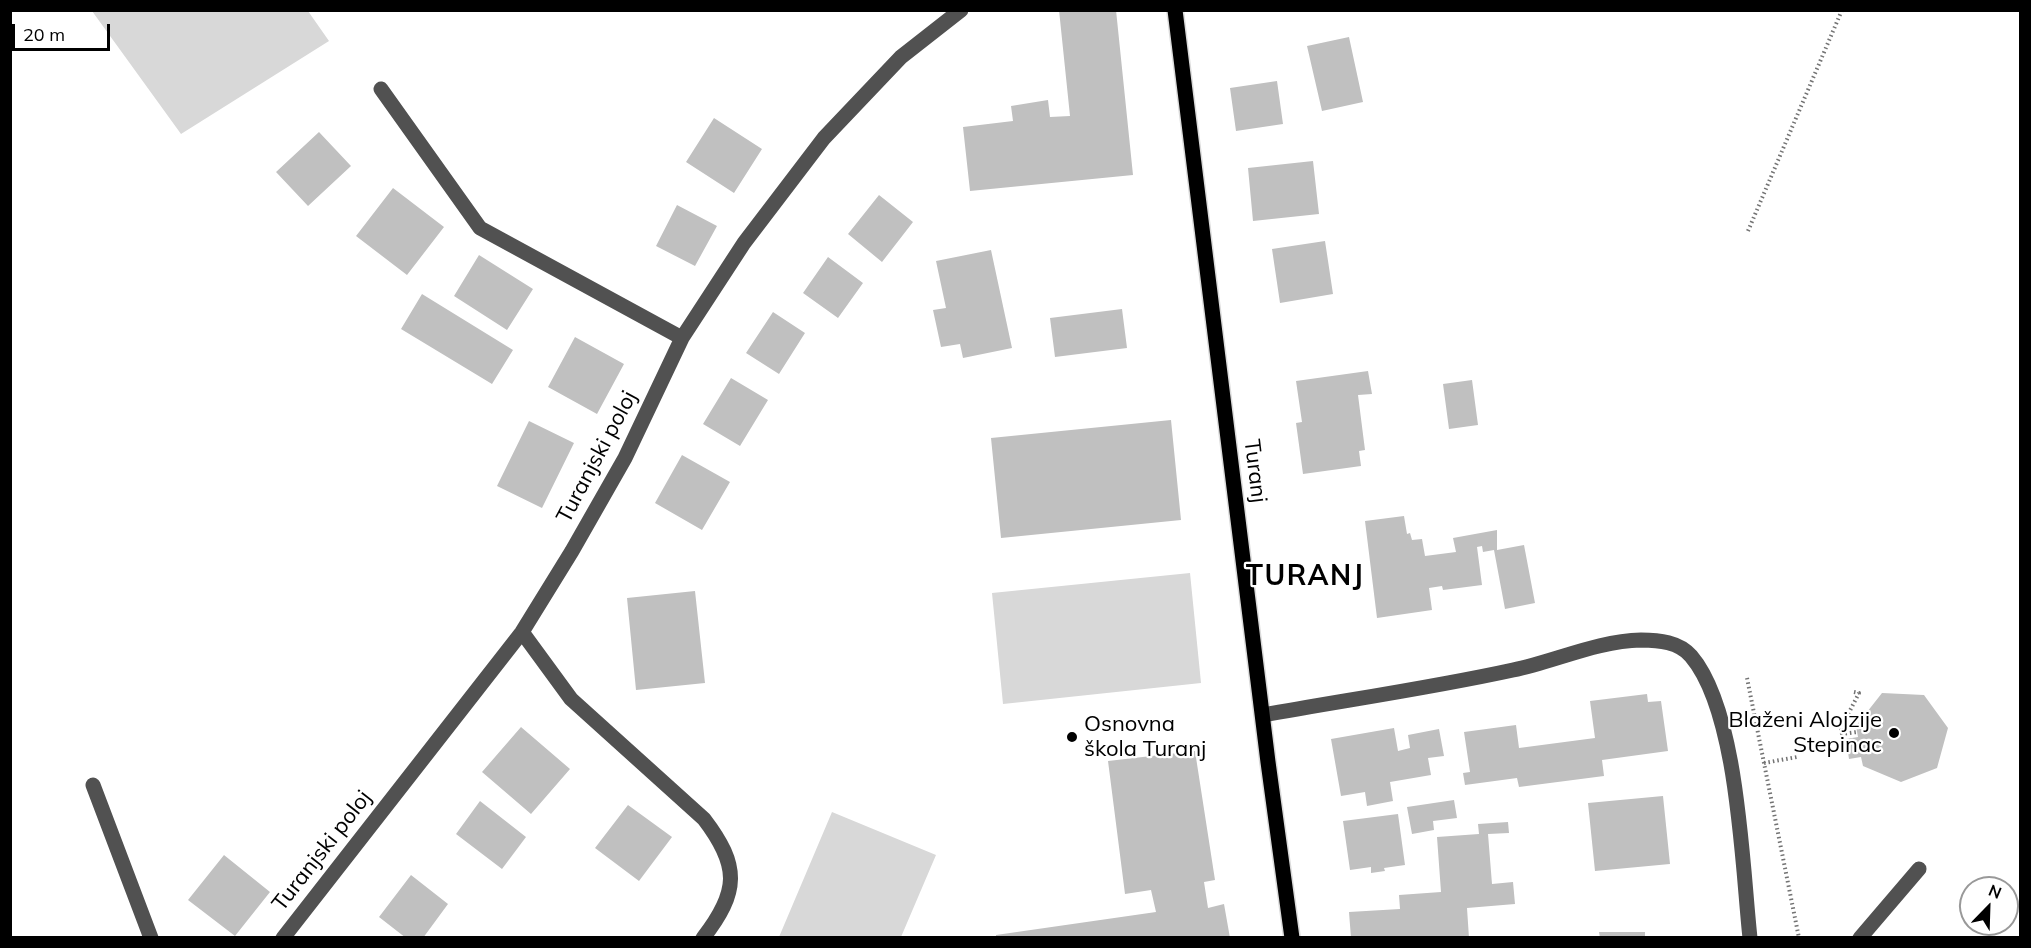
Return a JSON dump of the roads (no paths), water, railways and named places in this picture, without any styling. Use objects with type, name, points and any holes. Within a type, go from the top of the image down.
[{"type":"main road","name":"Turanj","points":[[1175,10],[1293,938]]},
{"type":"street","name":"Turanjski poloj","points":[[283,938],[522,632],[625,458],[682,338],[744,243],[824,138],[901,57],[961,10]]},
{"type":"street","points":[[381,89],[480,228],[682,338]]},
{"type":"street","points":[[522,632],[572,699],[704,819],[721,841],[730,864],[731,890],[721,914],[703,938]]},
{"type":"street","points":[[1263,715],[1514,670],[1615,642],[1658,640],[1676,645],[1690,655],[1706,678],[1721,716],[1731,770],[1750,938]]},
{"type":"street","points":[[93,785],[151,938]]},
{"type":"street","points":[[1860,938],[1918,869]]},
{"type":"place","name":"Blaženi Alojzije Stepinac","points":[[1894,733]]},
{"type":"place","name":"Osnovna škola Turanj","points":[[1072,737]]},
{"type":"district","name":"TURANJ","points":[[1305,577]]}]
